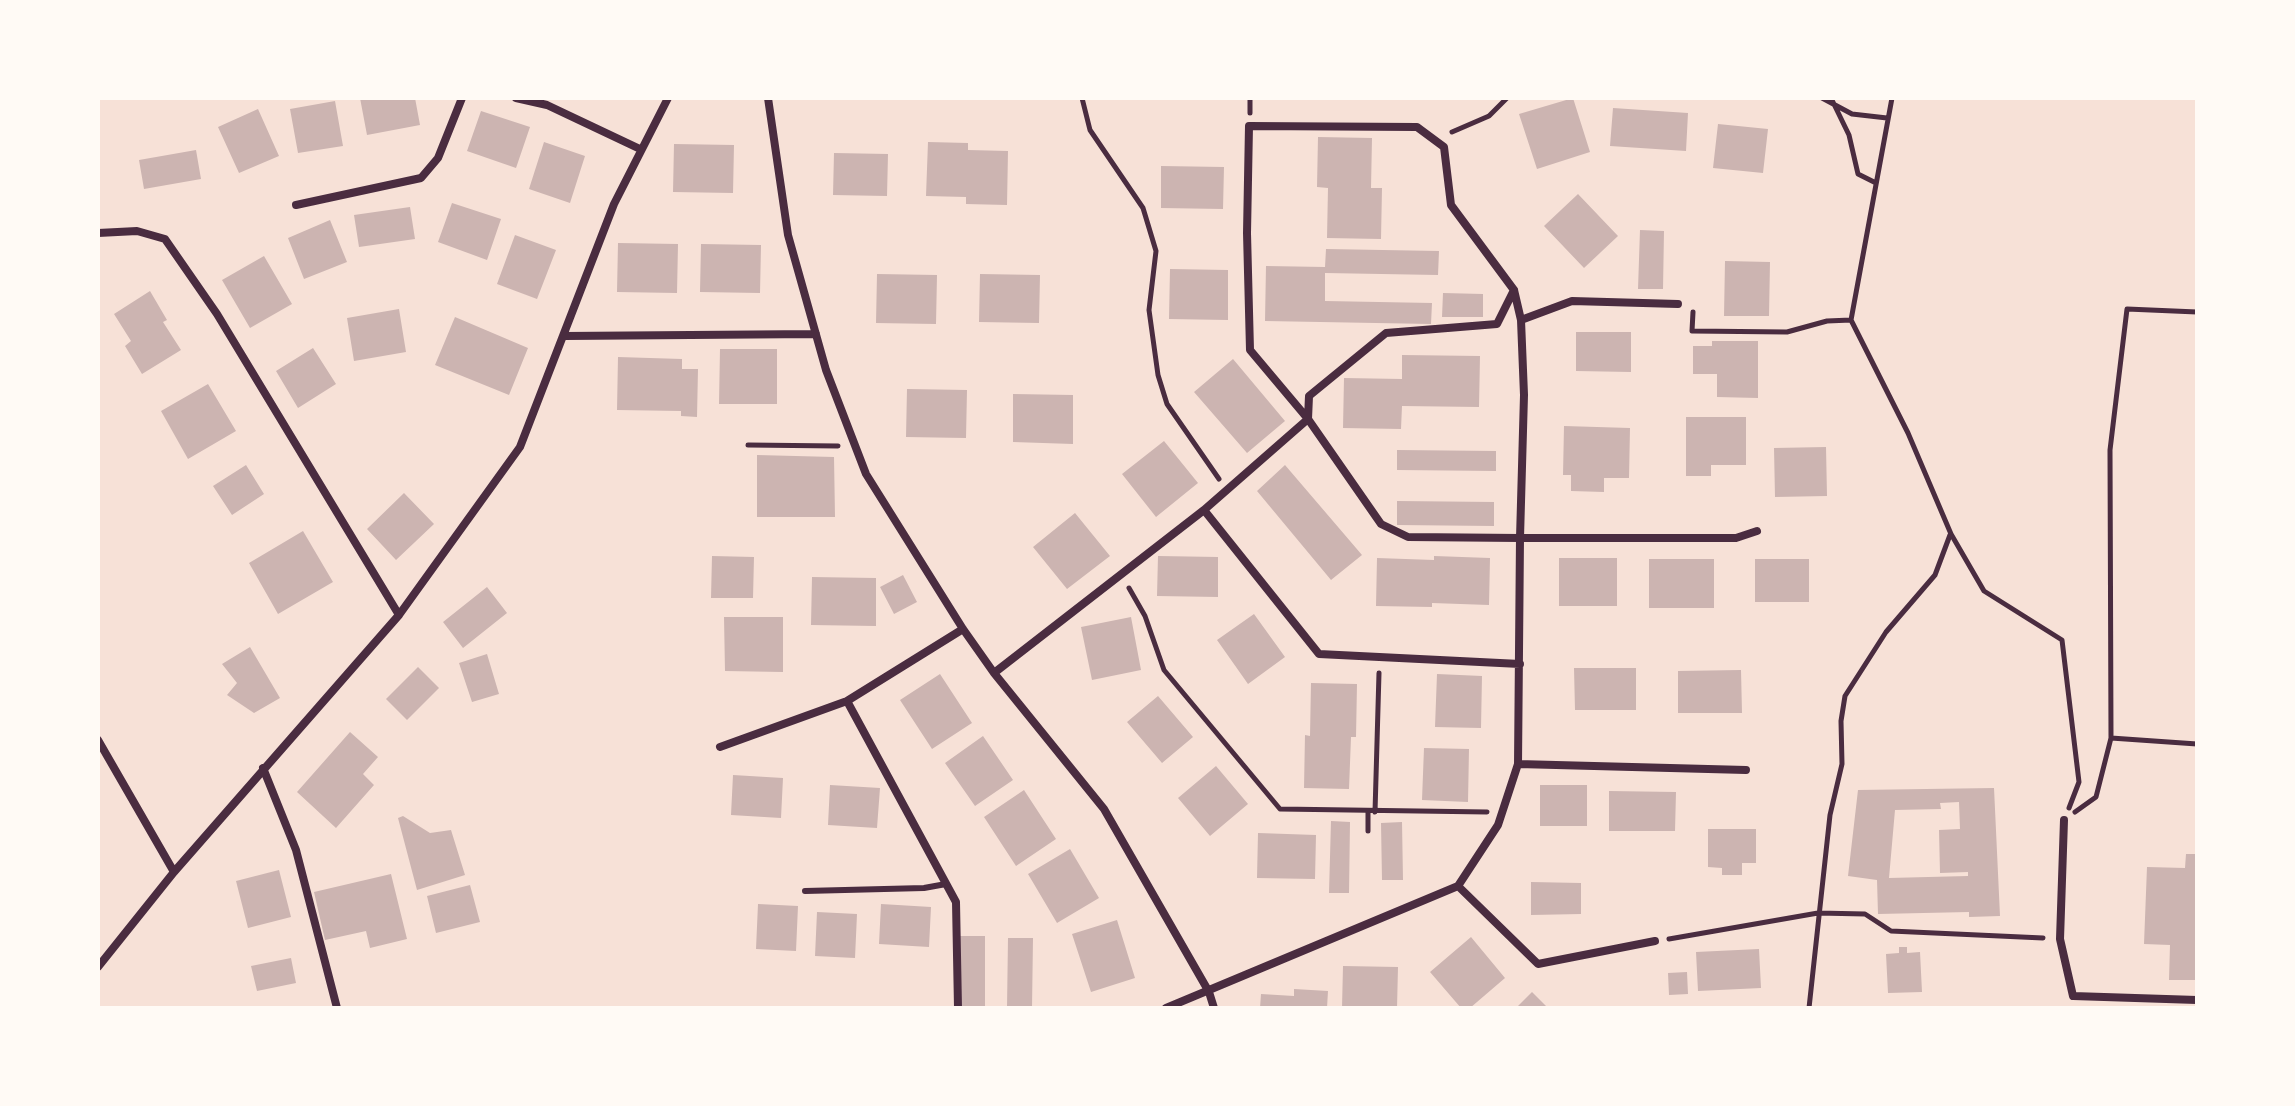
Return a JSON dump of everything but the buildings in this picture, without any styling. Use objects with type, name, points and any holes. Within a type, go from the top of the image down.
[{"type":"street","points":[[296,205],[421,178],[438,158],[462,98]]},
{"type":"street","points":[[516,98],[547,105],[640,149]]},
{"type":"street","points":[[98,967],[174,872],[399,615],[520,447],[614,204],[668,98]]},
{"type":"street","points":[[768,98],[788,235],[816,334],[866,474],[994,673],[1104,809],[1209,992],[1214,1008]]},
{"type":"street","points":[[1166,1008],[1458,886],[1498,825],[1518,764],[1520,538],[1524,395],[1521,320],[1514,290],[1451,205],[1444,147],[1417,127],[1249,126],[1247,233],[1250,350],[1308,419],[1381,524],[1408,537],[1520,538],[1736,538],[1757,531]]},
{"type":"street","points":[[98,233],[137,231],[165,239],[217,314],[399,615]]},
{"type":"street","points":[[994,673],[1204,510],[1308,419],[1309,396],[1386,333],[1497,324],[1514,290]]},
{"type":"street","points":[[1521,320],[1572,301],[1678,304]]},
{"type":"street","points":[[565,336],[816,334]]},
{"type":"street","points":[[1204,510],[1319,654],[1520,664]]},
{"type":"street","points":[[720,747],[847,701],[963,629]]},
{"type":"street","points":[[847,701],[956,902],[958,1008]]},
{"type":"street","points":[[98,740],[174,872]]},
{"type":"street","points":[[1518,764],[1746,770]]},
{"type":"street","points":[[263,768],[296,850],[337,1008]]},
{"type":"street","points":[[2064,820],[2060,939],[2073,996],[2197,1000]]},
{"type":"street","points":[[1458,886],[1538,964],[1655,941]]},
{"type":"lane","points":[[805,891],[924,888],[946,884]]},
{"type":"path","points":[[1082,98],[1090,130],[1143,208],[1152,236],[1156,251],[1149,310],[1158,375],[1167,404],[1227,490]]},
{"type":"path","points":[[1444,147],[1453,130],[1489,116],[1507,98]]},
{"type":"path","points":[[1822,98],[1852,114],[1887,118]]},
{"type":"path","points":[[1892,98],[1874,182],[1851,320],[1908,433],[1951,534],[1984,591],[2062,640],[2079,782],[2064,820]]},
{"type":"path","points":[[1832,101],[1849,135],[1858,174],[1874,182]]},
{"type":"path","points":[[1678,304],[1693,307],[1692,331],[1787,332],[1827,321],[1851,320]]},
{"type":"path","points":[[2064,820],[2096,797],[2111,738],[2110,450],[2127,309],[2197,312]]},
{"type":"path","points":[[748,445],[855,446]]},
{"type":"path","points":[[1809,1008],[1830,815],[1842,764],[1841,721],[1845,696],[1886,632],[1935,575],[1951,534]]},
{"type":"path","points":[[1119,575],[1136,596],[1164,670],[1280,809],[1503,812]]},
{"type":"path","points":[[1368,831],[1380,657]]},
{"type":"path","points":[[2111,738],[2197,744]]},
{"type":"path","points":[[1655,941],[1818,913],[1865,914],[1891,931],[2060,939]]}]
